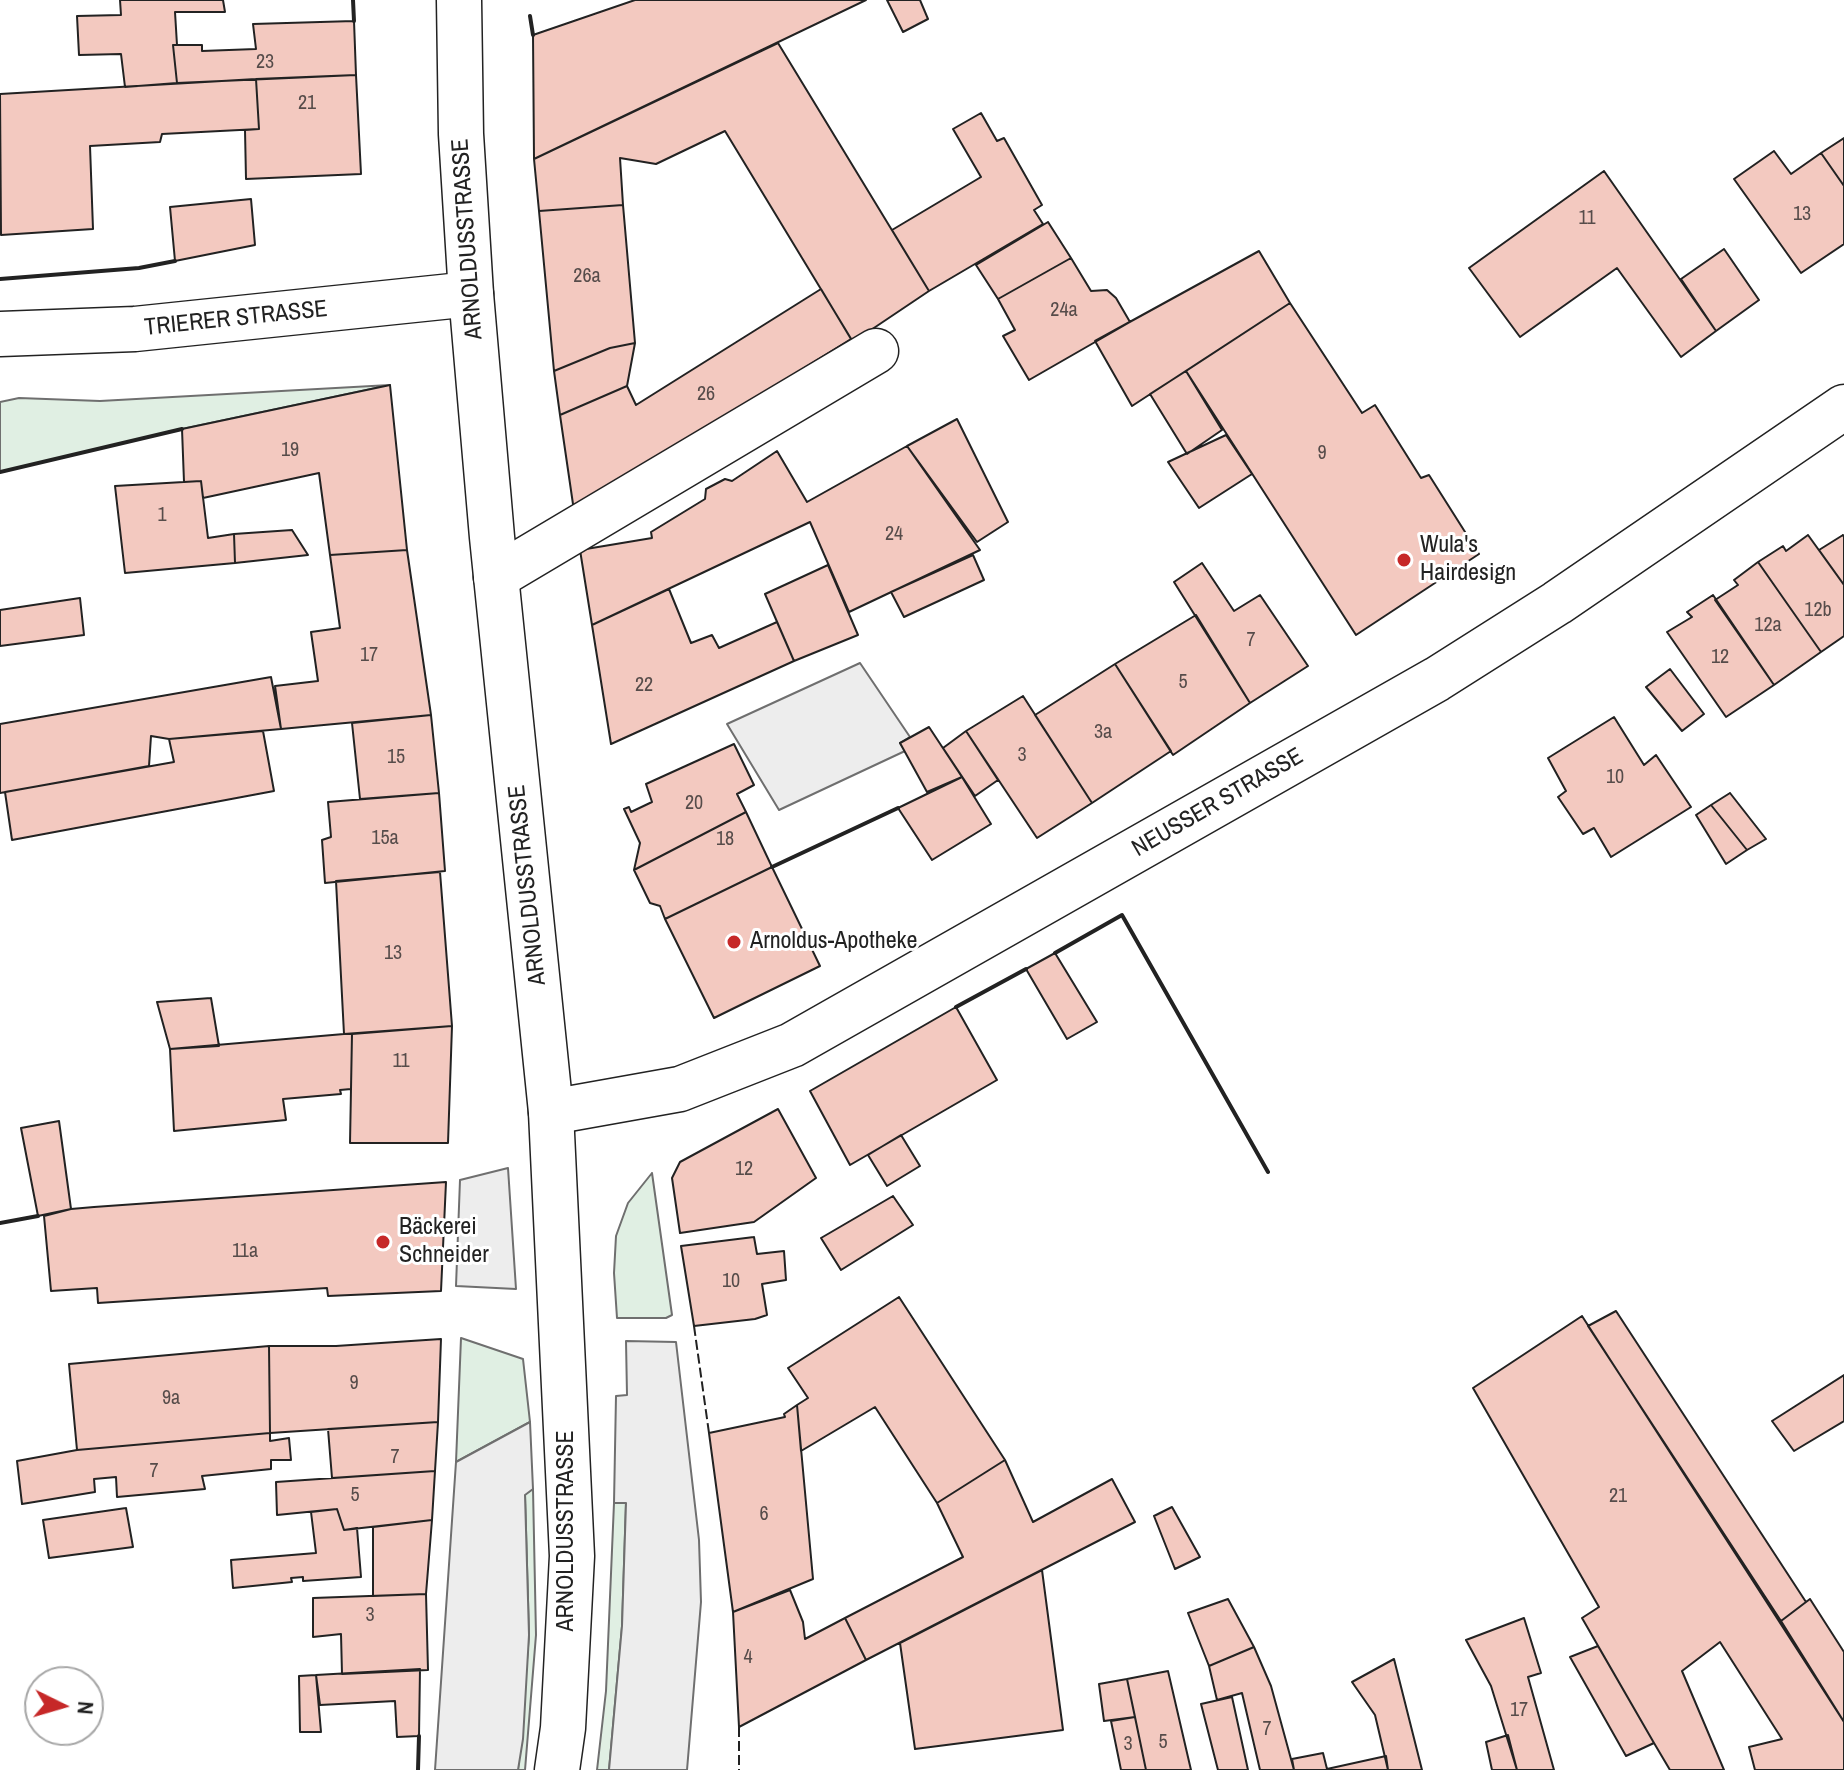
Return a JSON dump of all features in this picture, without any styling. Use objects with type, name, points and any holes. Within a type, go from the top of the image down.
[{"type":"street","name":"ARNOLDUSSTRASSE","points":[[459,0],[461,134],[471,294],[496,577],[551,1112],[572,1556],[563,1728],[557,1770]]},
{"type":"street","name":"TRIERER STRASSE","points":[[0,334],[135,329],[471,294]]},
{"type":"street","points":[[496,577],[876,351]]},
{"type":"street","name":"NEUSSER STRASSE","points":[[551,1112],[680,1089],[792,1045],[1437,679],[1557,603],[1844,407]]},
{"type":"green space","points":[[390,385],[0,472],[0,402],[19,398],[100,401]]},
{"type":"green space","points":[[652,1173],[672,1315],[666,1318],[617,1318],[614,1273],[616,1236],[628,1203]]},
{"type":"green space","points":[[461,1338],[523,1359],[530,1422],[456,1462]]},
{"type":"green space","points":[[533,1489],[536,1635],[525,1770],[518,1770],[529,1635],[525,1494]]},
{"type":"green space","points":[[626,1502],[622,1626],[609,1770],[597,1770],[606,1691],[614,1503]]},
{"type":"shaded area","points":[[860,663],[910,737],[900,743],[905,751],[779,810],[727,724]]},
{"type":"shaded area","points":[[508,1168],[516,1289],[456,1286],[460,1180]]},
{"type":"shaded area","points":[[626,1341],[676,1342],[699,1540],[701,1602],[687,1770],[609,1770],[622,1626],[626,1503],[614,1503],[616,1396],[627,1395]]},
{"type":"shaded area","points":[[530,1422],[533,1489],[525,1495],[529,1635],[523,1739],[518,1770],[435,1770],[456,1462]]},
{"type":"building","points":[[120,0],[223,0],[225,12],[175,12],[177,45],[173,45],[177,83],[125,87],[121,54],[79,55],[77,16],[121,15]]},
{"type":"building","points":[[635,0],[866,0],[534,159],[533,35]]},
{"type":"building","points":[[887,0],[920,0],[928,19],[903,32]]},
{"type":"building","points":[[354,21],[356,75],[177,83],[173,45],[202,45],[202,51],[256,49],[253,24]]},
{"type":"building","points":[[778,43],[929,291],[853,342],[725,131],[656,164],[620,158],[623,205],[539,211],[534,159]]},
{"type":"building","points":[[356,75],[361,174],[246,179],[245,130],[259,129],[256,79]]},
{"type":"building","points":[[256,79],[259,129],[162,134],[160,142],[90,146],[93,229],[1,235],[0,94]]},
{"type":"building","points":[[981,113],[997,141],[1004,138],[1042,205],[1034,210],[1043,224],[929,291],[892,230],[981,177],[953,129]]},
{"type":"building","points":[[1844,138],[1844,186],[1821,153]]},
{"type":"building","points":[[1774,151],[1791,174],[1821,153],[1844,186],[1844,244],[1801,273],[1734,179]]},
{"type":"building","points":[[1604,171],[1716,331],[1681,357],[1617,268],[1520,337],[1469,268]]},
{"type":"building","points":[[251,199],[255,245],[175,261],[170,207]]},
{"type":"building","points":[[623,205],[635,343],[610,348],[554,371],[539,211]]},
{"type":"building","points":[[1048,222],[1071,258],[998,299],[976,265]]},
{"type":"building","points":[[1724,249],[1759,300],[1716,331],[1681,279]]},
{"type":"building","points":[[1259,251],[1290,303],[1132,406],[1095,341]]},
{"type":"building","points":[[1071,258],[1091,291],[1107,290],[1116,298],[1130,322],[1029,380],[1003,336],[1015,330],[998,299]]},
{"type":"building","points":[[821,289],[851,339],[574,511],[560,415],[627,386],[636,405]]},
{"type":"building","points":[[1290,303],[1362,413],[1375,405],[1421,478],[1429,475],[1479,554],[1356,635],[1186,371]]},
{"type":"building","points":[[635,343],[627,386],[560,415],[554,371],[610,348]]},
{"type":"building","points":[[1186,371],[1222,430],[1187,454],[1150,394]]},
{"type":"building","points":[[390,385],[407,550],[330,555],[319,473],[203,498],[201,481],[184,482],[182,429]]},
{"type":"building","points":[[957,419],[1008,522],[977,542],[907,446]]},
{"type":"building","points":[[1226,435],[1252,474],[1199,508],[1168,462]]},
{"type":"building","points":[[907,446],[980,550],[849,612],[810,522],[592,625],[580,550],[652,538],[651,532],[705,499],[706,489],[725,479],[732,481],[777,451],[807,502]]},
{"type":"building","points":[[201,481],[208,538],[234,534],[235,563],[125,573],[115,486]]},
{"type":"building","points":[[292,530],[308,555],[235,563],[234,534]]},
{"type":"building","points":[[1808,535],[1844,585],[1844,636],[1821,652],[1758,562],[1783,546],[1786,551]]},
{"type":"building","points":[[1844,537],[1844,585],[1819,550]]},
{"type":"building","points":[[407,550],[431,715],[281,729],[275,686],[318,681],[311,632],[340,628],[330,555]]},
{"type":"building","points":[[973,555],[984,580],[904,617],[891,592]]},
{"type":"building","points":[[1758,562],[1821,652],[1774,685],[1715,600],[1738,585],[1734,580]]},
{"type":"building","points":[[1202,563],[1234,611],[1260,595],[1308,666],[1250,703],[1174,582]]},
{"type":"building","points":[[828,565],[858,635],[794,661],[765,594]]},
{"type":"building","points":[[669,589],[691,643],[712,635],[719,648],[777,622],[794,661],[611,744],[592,625]]},
{"type":"building","points":[[1713,595],[1774,685],[1726,717],[1667,632],[1692,617],[1687,612]]},
{"type":"building","points":[[80,598],[84,635],[0,646],[0,610]]},
{"type":"building","points":[[1196,615],[1250,703],[1173,755],[1115,664]]},
{"type":"building","points":[[1115,664],[1171,751],[1092,803],[1035,715]]},
{"type":"building","points":[[1670,669],[1704,714],[1682,731],[1646,687]]},
{"type":"building","points":[[271,677],[281,729],[169,739],[151,736],[149,766],[0,793],[0,724]]},
{"type":"building","points":[[1023,696],[1092,803],[1037,838],[966,731]]},
{"type":"building","points":[[431,715],[439,793],[360,799],[352,723]]},
{"type":"building","points":[[1614,717],[1644,765],[1656,755],[1691,807],[1611,857],[1594,828],[1583,834],[1558,797],[1566,791],[1548,758]]},
{"type":"building","points":[[929,727],[962,777],[927,792],[900,743]]},
{"type":"building","points":[[263,731],[274,791],[12,840],[5,792],[174,762],[169,739]]},
{"type":"building","points":[[966,731],[998,780],[975,796],[943,748]]},
{"type":"building","points":[[734,744],[754,785],[737,794],[746,812],[634,870],[640,843],[624,809],[629,807],[631,812],[652,802],[646,784]]},
{"type":"building","points":[[962,777],[991,824],[932,860],[898,808]]},
{"type":"building","points":[[439,793],[445,871],[325,883],[322,840],[331,837],[328,802]]},
{"type":"building","points":[[1730,793],[1766,839],[1747,850],[1711,805]]},
{"type":"building","points":[[1711,805],[1747,850],[1726,864],[1696,815]]},
{"type":"building","points":[[746,812],[772,867],[665,919],[660,906],[650,903],[634,870]]},
{"type":"building","points":[[772,867],[820,966],[714,1018],[665,919]]},
{"type":"building","points":[[440,872],[452,1026],[344,1034],[336,881]]},
{"type":"building","points":[[1055,953],[1097,1022],[1067,1039],[1026,969]]},
{"type":"building","points":[[211,998],[219,1046],[170,1049],[157,1002]]},
{"type":"building","points":[[956,1007],[997,1080],[850,1165],[810,1091]]},
{"type":"building","points":[[452,1026],[448,1143],[350,1143],[352,1034]]},
{"type":"building","points":[[352,1034],[351,1089],[340,1090],[341,1094],[283,1099],[286,1120],[174,1131],[170,1049]]},
{"type":"building","points":[[778,1109],[816,1178],[754,1222],[680,1233],[672,1178],[680,1162]]},
{"type":"building","points":[[59,1121],[71,1209],[38,1216],[21,1128]]},
{"type":"building","points":[[901,1135],[920,1166],[887,1186],[868,1155]]},
{"type":"building","points":[[446,1182],[441,1291],[328,1296],[327,1288],[98,1303],[97,1288],[51,1291],[44,1216],[94,1207]]},
{"type":"building","points":[[893,1196],[913,1225],[841,1270],[821,1238]]},
{"type":"building","points":[[754,1237],[757,1254],[784,1251],[786,1280],[762,1284],[767,1315],[694,1326],[681,1246]]},
{"type":"building","points":[[899,1297],[1005,1460],[937,1503],[875,1407],[801,1451],[797,1405],[808,1398],[788,1368]]},
{"type":"building","points":[[1616,1311],[1806,1602],[1781,1621],[1588,1326]]},
{"type":"building","points":[[1582,1316],[1844,1722],[1844,1770],[1755,1770],[1749,1747],[1782,1739],[1720,1642],[1682,1671],[1724,1770],[1670,1770],[1654,1743],[1582,1618],[1599,1607],[1473,1388]]},
{"type":"building","points":[[441,1339],[438,1422],[270,1433],[269,1346],[336,1346]]},
{"type":"building","points":[[269,1346],[270,1433],[77,1450],[69,1364]]},
{"type":"building","points":[[1844,1375],[1844,1421],[1794,1451],[1772,1421]]},
{"type":"building","points":[[797,1405],[813,1579],[733,1612],[709,1433],[785,1417],[784,1414]]},
{"type":"building","points":[[438,1422],[435,1471],[332,1478],[328,1429]]},
{"type":"building","points":[[270,1433],[270,1441],[289,1438],[291,1460],[271,1460],[271,1469],[202,1476],[205,1489],[117,1497],[116,1477],[94,1479],[95,1492],[22,1504],[17,1461],[77,1450]]},
{"type":"building","points":[[1005,1460],[1033,1522],[1112,1479],[1135,1522],[866,1660],[845,1618],[963,1557],[937,1503]]},
{"type":"building","points":[[435,1471],[432,1520],[344,1530],[337,1509],[277,1515],[276,1482]]},
{"type":"building","points":[[1172,1507],[1200,1557],[1175,1569],[1154,1516]]},
{"type":"building","points":[[126,1508],[133,1547],[49,1558],[43,1520]]},
{"type":"building","points":[[337,1509],[344,1530],[357,1528],[361,1577],[303,1581],[303,1577],[291,1578],[292,1582],[233,1588],[231,1560],[316,1553],[311,1512]]},
{"type":"building","points":[[432,1520],[426,1594],[373,1596],[373,1527]]},
{"type":"building","points":[[1042,1570],[1063,1730],[915,1749],[900,1643]]},
{"type":"building","points":[[790,1590],[803,1622],[805,1639],[845,1618],[866,1660],[739,1727],[733,1612]]},
{"type":"building","points":[[426,1594],[428,1670],[342,1674],[341,1634],[313,1637],[313,1598]]},
{"type":"building","points":[[1228,1599],[1254,1647],[1209,1666],[1188,1613]]},
{"type":"building","points":[[1810,1599],[1844,1652],[1844,1722],[1781,1621]]},
{"type":"building","points":[[1524,1618],[1541,1673],[1528,1677],[1554,1770],[1517,1770],[1491,1686],[1466,1640]]},
{"type":"building","points":[[1598,1646],[1654,1743],[1626,1756],[1570,1657]]},
{"type":"building","points":[[1254,1647],[1271,1686],[1294,1770],[1260,1770],[1242,1693],[1217,1700],[1209,1666]]},
{"type":"building","points":[[1394,1659],[1422,1770],[1388,1770],[1375,1715],[1352,1682]]},
{"type":"building","points":[[420,1669],[419,1736],[397,1737],[395,1701],[320,1705],[316,1675]]},
{"type":"building","points":[[1168,1671],[1191,1770],[1146,1770],[1127,1679]]},
{"type":"building","points":[[316,1675],[321,1732],[300,1732],[299,1676]]},
{"type":"building","points":[[1127,1679],[1135,1717],[1104,1721],[1099,1684]]},
{"type":"building","points":[[1232,1697],[1248,1770],[1218,1770],[1201,1704]]},
{"type":"building","points":[[1135,1717],[1146,1770],[1121,1770],[1111,1721]]},
{"type":"building","points":[[1508,1735],[1517,1770],[1492,1770],[1486,1742]]},
{"type":"building","points":[[1323,1753],[1327,1769],[1386,1756],[1388,1770],[1294,1770],[1292,1759]]},
{"type":"fence","points":[[694,1326],[709,1433]]},
{"type":"fence","points":[[739,1727],[739,1770]]},
{"type":"wall","points":[[353,0],[354,21]]},
{"type":"wall","points":[[530,16],[533,35]]},
{"type":"wall","points":[[0,279],[139,268],[175,261]]},
{"type":"wall","points":[[0,472],[182,429]]},
{"type":"wall","points":[[772,867],[898,808]]},
{"type":"wall","points":[[1055,953],[1122,915],[1268,1172]]},
{"type":"wall","points":[[956,1007],[1026,969]]},
{"type":"wall","points":[[0,1223],[38,1216]]},
{"type":"wall","points":[[418,1770],[419,1736]]},
{"type":"place","name":"Wula's Hairdesign","points":[[1404,560]]},
{"type":"place","name":"Arnoldus-Apotheke","points":[[734,942]]},
{"type":"place","name":"Bäckerei Schneider","points":[[383,1242]]}]
